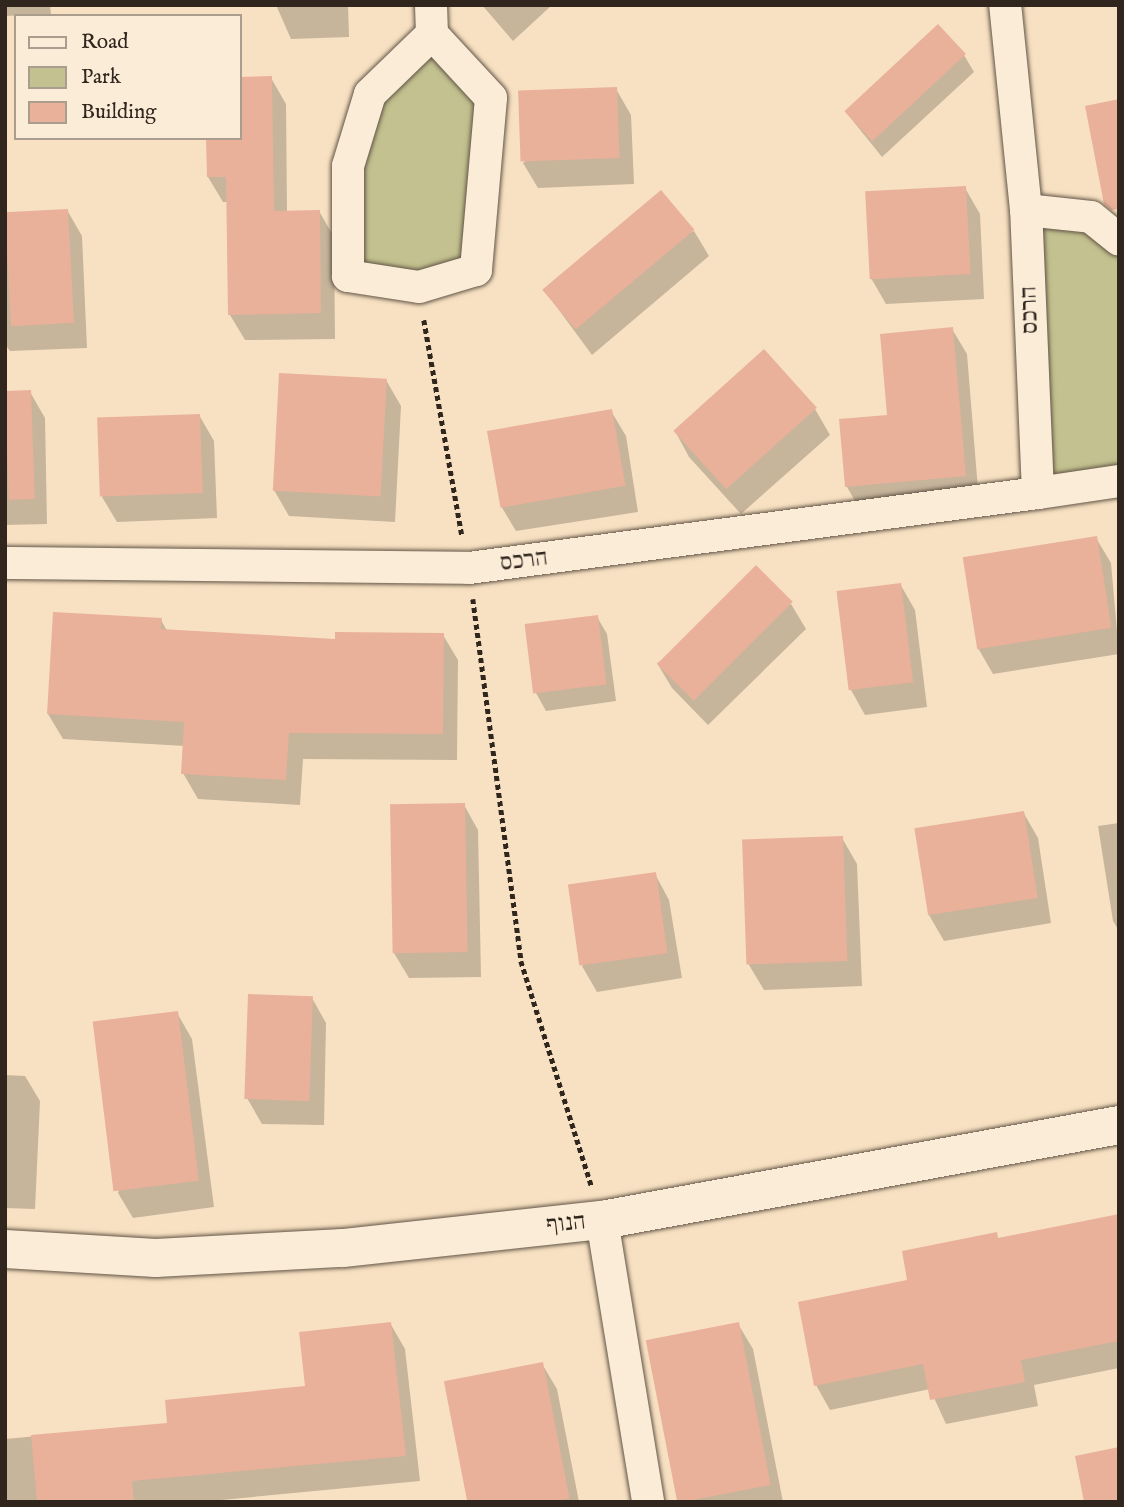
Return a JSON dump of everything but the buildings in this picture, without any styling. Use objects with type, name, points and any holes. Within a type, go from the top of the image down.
[{"type":"street","name":"הרכס","points":[[1005,5],[1026,210],[1038,493]]},
{"type":"street","points":[[432,20],[491,98],[476,270],[419,287],[348,276],[348,166],[370,94],[432,20]]},
{"type":"street","points":[[1026,210],[1091,217],[1119,240]]},
{"type":"street","name":"הרכס","points":[[5,563],[469,568],[1119,481]]},
{"type":"street","name":"הנוף","points":[[5,1249],[156,1258],[343,1248],[602,1220],[1119,1125]]},
{"type":"street","points":[[602,1220],[648,1502]]},
{"type":"path","points":[[419,287],[438,416],[469,568],[521,961],[602,1220]]},
{"type":"green space","points":[[432,34],[491,98],[476,270],[348,276],[370,94]]},
{"type":"green space","points":[[1026,210],[1119,240],[1119,478],[1038,493]]}]
